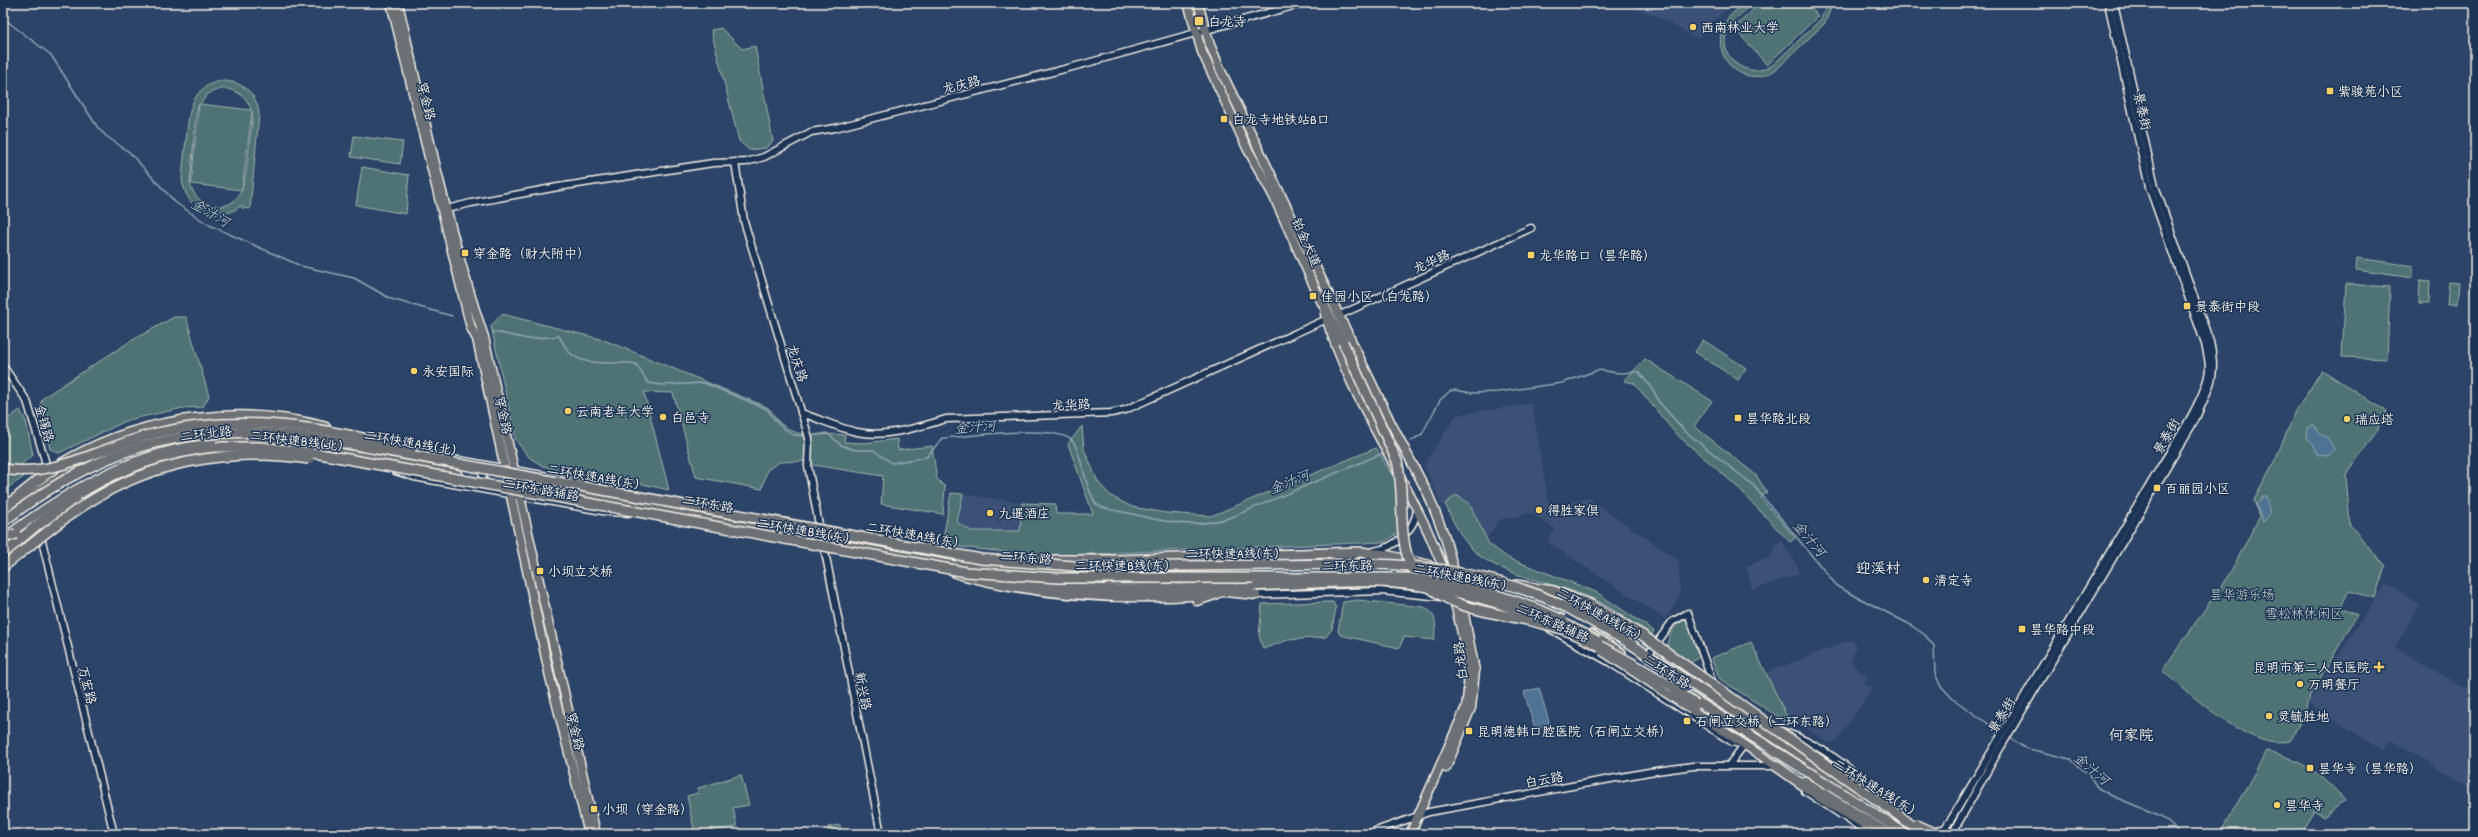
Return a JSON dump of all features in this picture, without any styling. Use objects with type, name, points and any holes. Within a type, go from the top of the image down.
[{"type":"highway","points":[[1318,294],[1343,342],[1398,461],[1400,474],[1403,545],[1412,570],[1424,583],[1436,592],[1458,603],[1512,619],[1565,630],[1585,639],[1682,692]]},
{"type":"highway","points":[[3,509],[48,472],[88,450],[120,437],[156,427],[192,420],[232,416],[289,419],[474,465]]},
{"type":"highway","points":[[3,469],[28,471],[53,468],[145,436],[216,423],[274,424],[364,438]]},
{"type":"highway","name":"二环快速A线(北)","points":[[3,522],[56,484],[104,459],[159,441],[206,433],[251,432],[297,436],[474,465]]},
{"type":"highway","name":"二环快速B线(北)","points":[[3,555],[50,513],[87,488],[135,466],[184,452],[229,447],[272,448],[470,485]]},
{"type":"highway","points":[[3,539],[35,526],[113,488],[177,464],[243,455],[291,457],[413,474]]},
{"type":"highway","name":"二环快速A线(东)","points":[[474,465],[957,555],[1020,564],[1088,567],[1392,564],[1445,570],[1498,582],[1546,599],[1602,626],[1908,822],[1933,833]]},
{"type":"highway","name":"二环快速B线(东)","points":[[470,485],[930,566],[991,574],[1044,578],[1299,578],[1376,576],[1443,583],[1502,597],[1550,614],[1601,640],[1906,834]]},
{"type":"highway","points":[[3,567],[69,516],[113,488]]},
{"type":"highway","points":[[957,555],[1006,559],[1103,560],[1367,552],[1445,570]]},
{"type":"highway","points":[[930,566],[988,582],[1029,590],[1072,594],[1128,596],[1202,595],[1256,587]]},
{"type":"highway","points":[[1500,583],[1554,591],[1589,604],[1642,635],[1908,822]]},
{"type":"highway","points":[[1776,766],[1823,799],[1881,834]]},
{"type":"main road","name":"穿金路","points":[[391,3],[440,208],[471,328],[477,339],[550,677],[589,834]]},
{"type":"main road","name":"穿金路","points":[[398,3],[447,209],[484,337],[596,834]]},
{"type":"main road","name":"铂金大道","points":[[1188,3],[1202,52],[1247,148],[1266,172],[1340,315],[1422,481]]},
{"type":"main road","name":"铂金大道","points":[[1198,3],[1205,29],[1221,71],[1266,172],[1360,397],[1408,490]]},
{"type":"main road","name":"二环北路","points":[[3,515],[47,484],[78,467],[116,452],[156,444],[200,438],[250,437],[303,442],[457,472]]},
{"type":"main road","name":"二环北路","points":[[3,539],[47,507],[88,482],[134,461],[166,450],[201,444],[250,441],[296,445],[365,455]]},
{"type":"main road","points":[[1408,490],[1414,493],[1419,492],[1422,488],[1422,481]]},
{"type":"main road","name":"白龙路","points":[[1416,834],[1422,814],[1462,719],[1469,688],[1467,657],[1455,572],[1441,525],[1422,481]]},
{"type":"main road","name":"白龙路","points":[[1408,490],[1416,504],[1458,600]]},
{"type":"main road","name":"二环东路","points":[[566,492],[965,562],[1064,573],[1128,583],[1256,587]]},
{"type":"main road","name":"二环东路","points":[[660,509],[931,560],[1052,586],[1114,590],[1390,583],[1435,588],[1494,602],[1535,617],[1573,635],[1694,707],[1737,735]]},
{"type":"main road","points":[[1064,573],[1117,572]]},
{"type":"main road","points":[[1198,588],[1222,592]]},
{"type":"main road","points":[[1197,601],[1222,592]]},
{"type":"main road","points":[[1747,720],[1881,804],[1933,833]]},
{"type":"main road","points":[[1737,735],[1744,745],[1776,766],[1890,834]]},
{"type":"main road","points":[[1737,735],[1902,834]]},
{"type":"main road","name":"白龙路","points":[[1410,834],[1422,814]]},
{"type":"street","name":"龙庆路","points":[[447,209],[470,202],[558,187],[638,177],[713,164],[746,162],[764,157],[811,132],[835,128],[1080,65],[1205,29],[1304,3]]},
{"type":"street","name":"景泰街","points":[[2010,727],[2183,430],[2207,378],[2208,357],[2203,337],[2148,187],[2108,3]]},
{"type":"street","name":"景泰街","points":[[1933,833],[1940,831],[1949,823],[2002,740],[2192,426],[2213,379],[2214,368],[2210,342],[2155,186],[2114,3]]},
{"type":"street","name":"龙庆路","points":[[735,162],[744,221],[808,435],[808,466],[819,525]]},
{"type":"street","name":"龙华路","points":[[1340,315],[1531,228]]},
{"type":"street","name":"龙华路","points":[[801,413],[859,433],[874,434],[921,426],[946,419],[1111,413],[1132,407],[1327,319]]},
{"type":"street","name":"金锡路","points":[[3,366],[27,401],[47,467]]},
{"type":"street","name":"二环东路辅路","points":[[365,455],[419,452],[474,465],[504,467],[613,487],[630,492],[660,509]]},
{"type":"street","points":[[365,455],[413,474]]},
{"type":"street","points":[[470,485],[478,486],[483,478],[482,468],[474,465]]},
{"type":"street","points":[[551,502],[542,496],[542,486],[548,478],[556,477]]},
{"type":"street","name":"二环东路辅路","points":[[470,485],[608,512],[660,509]]},
{"type":"street","points":[[1308,566],[1387,548],[1404,535],[1415,519],[1416,504]]},
{"type":"street","name":"万宏路","points":[[42,541],[114,834]]},
{"type":"street","name":"新兴路","points":[[825,552],[881,834]]},
{"type":"street","name":"二环东路辅路","points":[[1117,572],[1381,564],[1445,570],[1500,583],[1566,606],[1648,655],[1747,720],[1799,736],[1868,784],[1881,804]]},
{"type":"street","name":"二环东路辅路","points":[[1256,587],[1380,591],[1458,600],[1523,618],[1562,635],[1609,662],[1732,742],[1744,745]]},
{"type":"street","points":[[1648,655],[1672,622],[1688,613],[1719,701]]},
{"type":"street","name":"景泰街","points":[[1952,834],[2002,740]]},
{"type":"street","points":[[1729,765],[1744,745]]},
{"type":"street","name":"白云路","points":[[1367,834],[1422,814],[1649,772],[1693,766],[1776,766]]},
{"type":"street","points":[[1776,766],[1812,798],[1870,834]]},
{"type":"shaded area","name":"西南林业大学","points":[[1620,3],[1733,3],[1697,38],[1656,16]]},
{"type":"shaded area","name":"得胜家俱","points":[[1532,403],[1549,507],[1588,498],[1679,561],[1680,596],[1665,619],[1547,542],[1555,529],[1531,513],[1500,520],[1486,539],[1468,503],[1456,495],[1442,507],[1424,465],[1456,415]]},
{"type":"shaded area","points":[[2314,425],[2319,434],[2328,438],[2334,449],[2328,456],[2317,455],[2313,444],[2307,438],[2308,428]]},
{"type":"shaded area","name":"九暹酒庄","points":[[963,494],[1022,503],[1020,531],[971,531],[957,522]]},
{"type":"shaded area","points":[[2263,496],[2266,496],[2270,514],[2263,522],[2256,505]]},
{"type":"shaded area","points":[[1779,541],[1782,541],[1798,567],[1798,574],[1752,590],[1746,566],[1770,557]]},
{"type":"shaded area","name":"昆明市第二人民医院","points":[[2386,583],[2420,605],[2395,647],[2462,687],[2475,688],[2475,790],[2390,740],[2382,750],[2307,703]]},
{"type":"shaded area","points":[[1853,639],[1856,648],[1851,661],[1855,667],[1868,676],[1864,683],[1872,689],[1837,741],[1829,743],[1787,717],[1765,673]]},
{"type":"shaded area","points":[[1539,688],[1550,725],[1535,729],[1524,692]]},
{"type":"green space","points":[[1744,3],[1754,3],[1731,24],[1725,38],[1726,48],[1730,57],[1736,64],[1754,70],[1764,69],[1774,64],[1821,19],[1827,3],[1833,3],[1825,23],[1778,68],[1766,75],[1754,76],[1742,74],[1733,68],[1725,59],[1721,48],[1721,36],[1725,23]]},
{"type":"green space","points":[[1760,3],[1807,3],[1818,16],[1767,65],[1734,28]]},
{"type":"green space","points":[[721,28],[742,49],[755,46],[773,141],[766,148],[749,150],[739,141],[711,30]]},
{"type":"green space","points":[[220,81],[235,83],[247,89],[252,94],[258,107],[259,115],[250,209],[242,208],[242,205],[233,211],[223,214],[204,212],[196,207],[185,191],[182,180],[188,121],[192,103],[196,96],[210,84]],"holes":[[[221,89],[231,90],[240,94],[247,101],[251,110],[200,104],[208,94]],[[199,104],[191,184],[241,190],[231,203],[222,206],[210,205],[200,200],[191,188],[190,184],[196,114]],[[252,111],[252,125],[247,168],[242,187]]]},
{"type":"green space","points":[[354,136],[403,142],[400,164],[351,157]]},
{"type":"green space","points":[[362,167],[409,175],[406,214],[356,205]]},
{"type":"green space","points":[[2357,258],[2413,266],[2413,278],[2356,270]]},
{"type":"green space","points":[[2420,280],[2430,281],[2429,303],[2419,303]]},
{"type":"green space","points":[[2449,282],[2459,283],[2457,305],[2447,305]]},
{"type":"green space","points":[[2346,284],[2390,287],[2387,359],[2342,357]]},
{"type":"green space","points":[[502,314],[604,340],[767,407],[781,424],[797,433],[805,435],[845,435],[844,442],[865,443],[897,439],[898,450],[932,446],[937,479],[945,487],[943,514],[881,504],[883,476],[813,465],[811,461],[780,462],[767,470],[762,489],[696,477],[673,393],[644,392],[669,490],[616,478],[588,476],[543,466],[530,458],[516,441],[491,326]]},
{"type":"green space","points":[[174,317],[186,317],[209,396],[203,407],[183,408],[128,420],[59,453],[50,449],[39,406],[44,397],[129,342]]},
{"type":"green space","points":[[1703,340],[1746,368],[1738,380],[1695,352]]},
{"type":"green space","points":[[1645,359],[1712,401],[1694,426],[1756,475],[1767,492],[1761,498],[1795,538],[1790,542],[1732,482],[1675,433],[1634,383],[1624,381]]},
{"type":"green space","points":[[2322,370],[2386,411],[2377,431],[2346,475],[2350,525],[2385,566],[2375,598],[2349,591],[2340,608],[2357,615],[2306,703],[2305,713],[2290,741],[2272,743],[2255,738],[2227,722],[2162,671],[2230,573],[2259,518],[2254,499],[2275,460],[2296,411]]},
{"type":"green space","points":[[20,410],[26,421],[33,455],[18,467],[24,477],[3,491],[3,422]]},
{"type":"green space","points":[[1082,426],[1084,449],[1098,482],[1111,496],[1132,507],[1166,513],[1211,516],[1376,448],[1400,488],[1401,531],[1384,542],[1040,556],[942,545],[951,493],[963,494],[957,522],[971,531],[1020,531],[1022,503],[1055,504],[1056,514],[1093,514],[1068,444]]},
{"type":"green space","points":[[1456,495],[1469,503],[1489,544],[1508,558],[1596,592],[1654,631],[1651,636],[1613,610],[1589,597],[1509,571],[1494,565],[1480,556],[1469,546],[1462,536],[1445,504]]},
{"type":"green space","points":[[1357,600],[1424,607],[1432,613],[1434,617],[1434,640],[1404,637],[1399,648],[1340,635],[1338,631],[1343,602]]},
{"type":"green space","points":[[1333,602],[1336,608],[1332,629],[1326,637],[1288,640],[1263,649],[1259,636],[1262,604]]},
{"type":"green space","points":[[1687,619],[1700,656],[1691,663],[1666,648],[1675,626]]},
{"type":"green space","points":[[1751,642],[1791,725],[1720,679],[1711,658]]},
{"type":"green space","points":[[2267,751],[2279,754],[2310,769],[2329,783],[2345,801],[2323,817],[2314,811],[2300,834],[2226,834],[2222,830]]},
{"type":"green space","points":[[741,775],[749,805],[733,808],[737,827],[695,834],[687,796],[698,793],[698,788]]},
{"type":"green space","points":[[840,825],[841,834],[829,834],[828,827]]},
{"type":"waterway","name":"金汁河","points":[[3,18],[51,55],[98,128],[106,136],[129,152],[176,203],[209,225],[301,266],[354,278],[391,299],[452,316]]},
{"type":"waterway","name":"金汁河","points":[[494,332],[528,339],[559,336],[569,352],[584,360],[601,363],[636,364],[648,383],[662,385],[704,383],[767,409],[778,424],[793,435],[806,436]]},
{"type":"waterway","name":"金汁河","points":[[1411,441],[1422,434],[1440,400],[1450,391],[1455,390],[1472,393],[1498,392],[1562,383],[1598,370],[1619,373],[1639,372],[1655,393],[1658,401],[1687,433],[1753,485],[1838,587],[1909,624],[1925,635],[1934,646],[1935,673],[1940,685],[1953,699],[2000,732]]},
{"type":"waterway","name":"金汁河","points":[[810,436],[827,433],[841,445],[855,450],[873,450],[892,463],[927,457],[942,438],[1013,432],[1052,433],[1066,437],[1074,443],[1089,490],[1096,504],[1099,506],[1167,522],[1191,524],[1217,521],[1232,517],[1381,454]]},
{"type":"waterway","name":"金汁河","points":[[2008,737],[2025,748],[2070,759],[2087,773],[2098,788],[2112,796],[2161,816],[2181,834]]},
{"type":"tunnel","points":[[457,474],[565,493]]},
{"type":"place","name":"白龙寺","points":[[1199,21]]},
{"type":"place","name":"西南林业大学","points":[[1693,27]]},
{"type":"place","name":"紫骏苑小区","points":[[2330,91]]},
{"type":"place","name":"白龙寺地铁站B口","points":[[1224,119]]},
{"type":"place","name":"穿金路（财大附中）","points":[[465,253]]},
{"type":"place","name":"龙华路口（昙华路）","points":[[1531,255]]},
{"type":"place","name":"佳园小区（白龙路）","points":[[1313,296]]},
{"type":"place","name":"景泰街中段","points":[[2187,306]]},
{"type":"place","name":"永安国际","points":[[414,371]]},
{"type":"place","name":"云南老年大学","points":[[568,411]]},
{"type":"place","name":"白邑寺","points":[[663,417]]},
{"type":"place","name":"昙华路北段","points":[[1738,418]]},
{"type":"place","name":"瑞应塔","points":[[2347,419]]},
{"type":"place","name":"百丽园小区","points":[[2157,488]]},
{"type":"place","name":"得胜家俱","points":[[1539,510]]},
{"type":"place","name":"九暹酒庄","points":[[990,513]]},
{"type":"place","name":"小坝立交桥","points":[[540,571]]},
{"type":"place","name":"清定寺","points":[[1926,580]]},
{"type":"place","name":"昙华路中段","points":[[2022,629]]},
{"type":"place","name":"昆明市第二人民医院","points":[[2379,667]]},
{"type":"place","name":"万明餐厅","points":[[2300,684]]},
{"type":"place","name":"灵毓胜地","points":[[2269,716]]},
{"type":"place","name":"石闸立交桥（二环东路）","points":[[1687,721]]},
{"type":"place","name":"昆明德韩口腔医院（石闸立交桥）","points":[[1469,731]]},
{"type":"place","name":"昙华寺（昙华路）","points":[[2310,768]]},
{"type":"place","name":"昙华寺","points":[[2277,805]]},
{"type":"place","name":"小坝（穿金路）","points":[[594,809]]},
{"type":"district","name":"迎溪村","points":[[1878,567]]},
{"type":"district","name":"何家院","points":[[2131,734]]},
{"type":"park label","name":"昙华游乐场","points":[[2242,594]]},
{"type":"park label","name":"雪松林休闲区","points":[[2304,613]]}]
